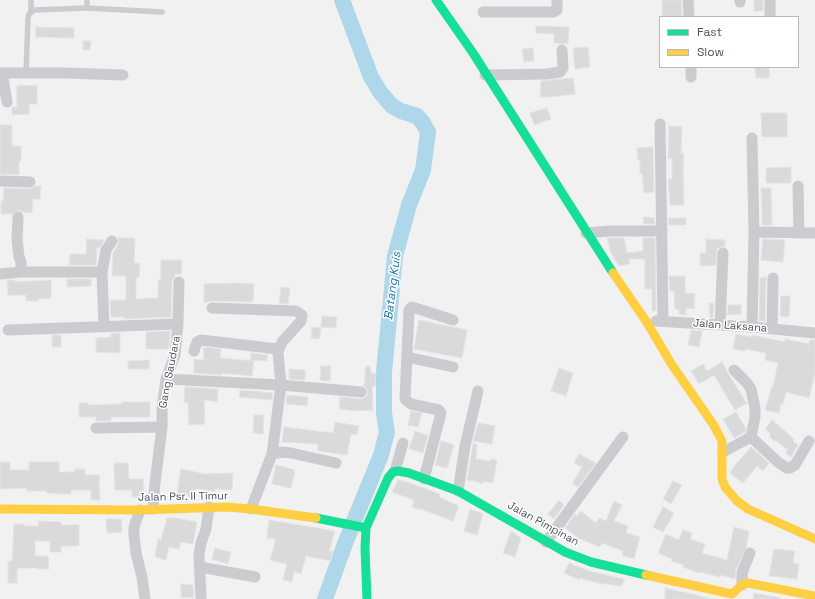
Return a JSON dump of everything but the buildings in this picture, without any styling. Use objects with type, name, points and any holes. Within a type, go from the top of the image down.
[{"type":"street","points":[[436,0],[473,53],[586,233],[646,321],[672,365],[713,424],[722,441],[722,479],[725,487],[737,501],[748,509],[815,539]]},
{"type":"street","points":[[483,12],[554,12],[557,10],[557,0]]},
{"type":"street","points":[[688,0],[689,16]]},
{"type":"street","points":[[770,0],[770,15]]},
{"type":"street","points":[[485,74],[547,74],[560,72],[563,68],[562,50]]},
{"type":"street","points":[[7,102],[1,73],[123,75]]},
{"type":"street","points":[[660,124],[663,321]]},
{"type":"street","points":[[752,138],[754,232],[752,327]]},
{"type":"street","points":[[0,181],[30,182]]},
{"type":"street","points":[[798,186],[799,233]]},
{"type":"street","points":[[18,217],[17,244],[22,272]]},
{"type":"street","points":[[586,233],[610,231],[662,231]]},
{"type":"street","points":[[754,232],[815,233]]},
{"type":"street","points":[[104,327],[102,272],[106,250],[112,241]]},
{"type":"street","points":[[720,325],[723,253]]},
{"type":"street","points":[[0,274],[22,272],[102,272]]},
{"type":"street","points":[[772,329],[773,278]]},
{"type":"street","name":"Gang Saudara","points":[[153,509],[166,379],[175,355],[178,324],[179,282]]},
{"type":"street","points":[[424,478],[441,413],[439,410],[411,404],[406,400],[405,390],[409,310],[412,307],[453,320]]},
{"type":"street","points":[[212,308],[296,312],[302,315],[301,321],[282,342],[278,349],[281,385],[272,454],[251,509]]},
{"type":"street","name":"Jalan Laksana","points":[[646,321],[752,327],[815,333]]},
{"type":"street","points":[[8,330],[178,324]]},
{"type":"street","points":[[194,351],[197,342],[201,340],[278,349]]},
{"type":"street","points":[[407,357],[453,367]]},
{"type":"street","points":[[734,370],[747,383],[753,394],[755,408],[751,437]]},
{"type":"street","points":[[166,379],[281,385],[361,392]]},
{"type":"street","points":[[458,491],[465,446],[478,391]]},
{"type":"street","points":[[96,428],[162,428]]},
{"type":"street","points":[[546,542],[623,437]]},
{"type":"street","points":[[723,452],[751,437]]},
{"type":"street","points":[[751,437],[779,463],[787,468],[795,465],[809,442]]},
{"type":"street","points":[[367,599],[364,528],[388,478],[395,471],[403,443]]},
{"type":"street","points":[[272,454],[292,453],[336,463]]},
{"type":"street","name":"Jalan Pimpinan","points":[[395,471],[402,471],[458,491],[546,542],[565,552],[591,562],[730,596],[742,585]]},
{"type":"street","points":[[202,599],[200,548],[206,529],[210,507]]},
{"type":"street","name":"Jalan Psr. II Timur","points":[[0,509],[140,510],[210,507],[251,509],[364,528]]},
{"type":"street","points":[[140,510],[134,528],[134,535],[145,599]]},
{"type":"street","points":[[750,553],[742,573],[742,585],[748,583],[758,584],[815,596]]},
{"type":"street","points":[[200,567],[255,577]]},
{"type":"lane","points":[[26,73],[28,19],[31,11],[31,0]]},
{"type":"lane","points":[[87,0],[87,8]]},
{"type":"lane","points":[[31,11],[41,9],[87,8],[162,12]]},
{"type":"waterway","name":"Batang Kuis","points":[[325,599],[346,541],[381,455],[387,432],[384,413],[384,372],[395,256],[409,205],[423,170],[428,132],[417,116],[401,111],[392,106],[380,92],[371,77],[342,0]]},
{"type":"traffic: fast","points":[[436,0],[473,53],[613,273]]},
{"type":"traffic: fast","points":[[367,599],[365,548],[366,528],[388,478],[393,472],[398,471],[409,473],[458,491],[565,552],[591,562],[646,575]]},
{"type":"traffic: fast","points":[[316,518],[366,528]]},
{"type":"traffic: slow","points":[[613,273],[646,321],[672,365],[713,424],[722,441],[722,479],[725,487],[737,501],[748,509],[815,539]]},
{"type":"traffic: slow","points":[[0,509],[140,510],[226,507],[316,518]]},
{"type":"traffic: slow","points":[[646,575],[732,594],[742,585],[748,583],[815,596]]}]
